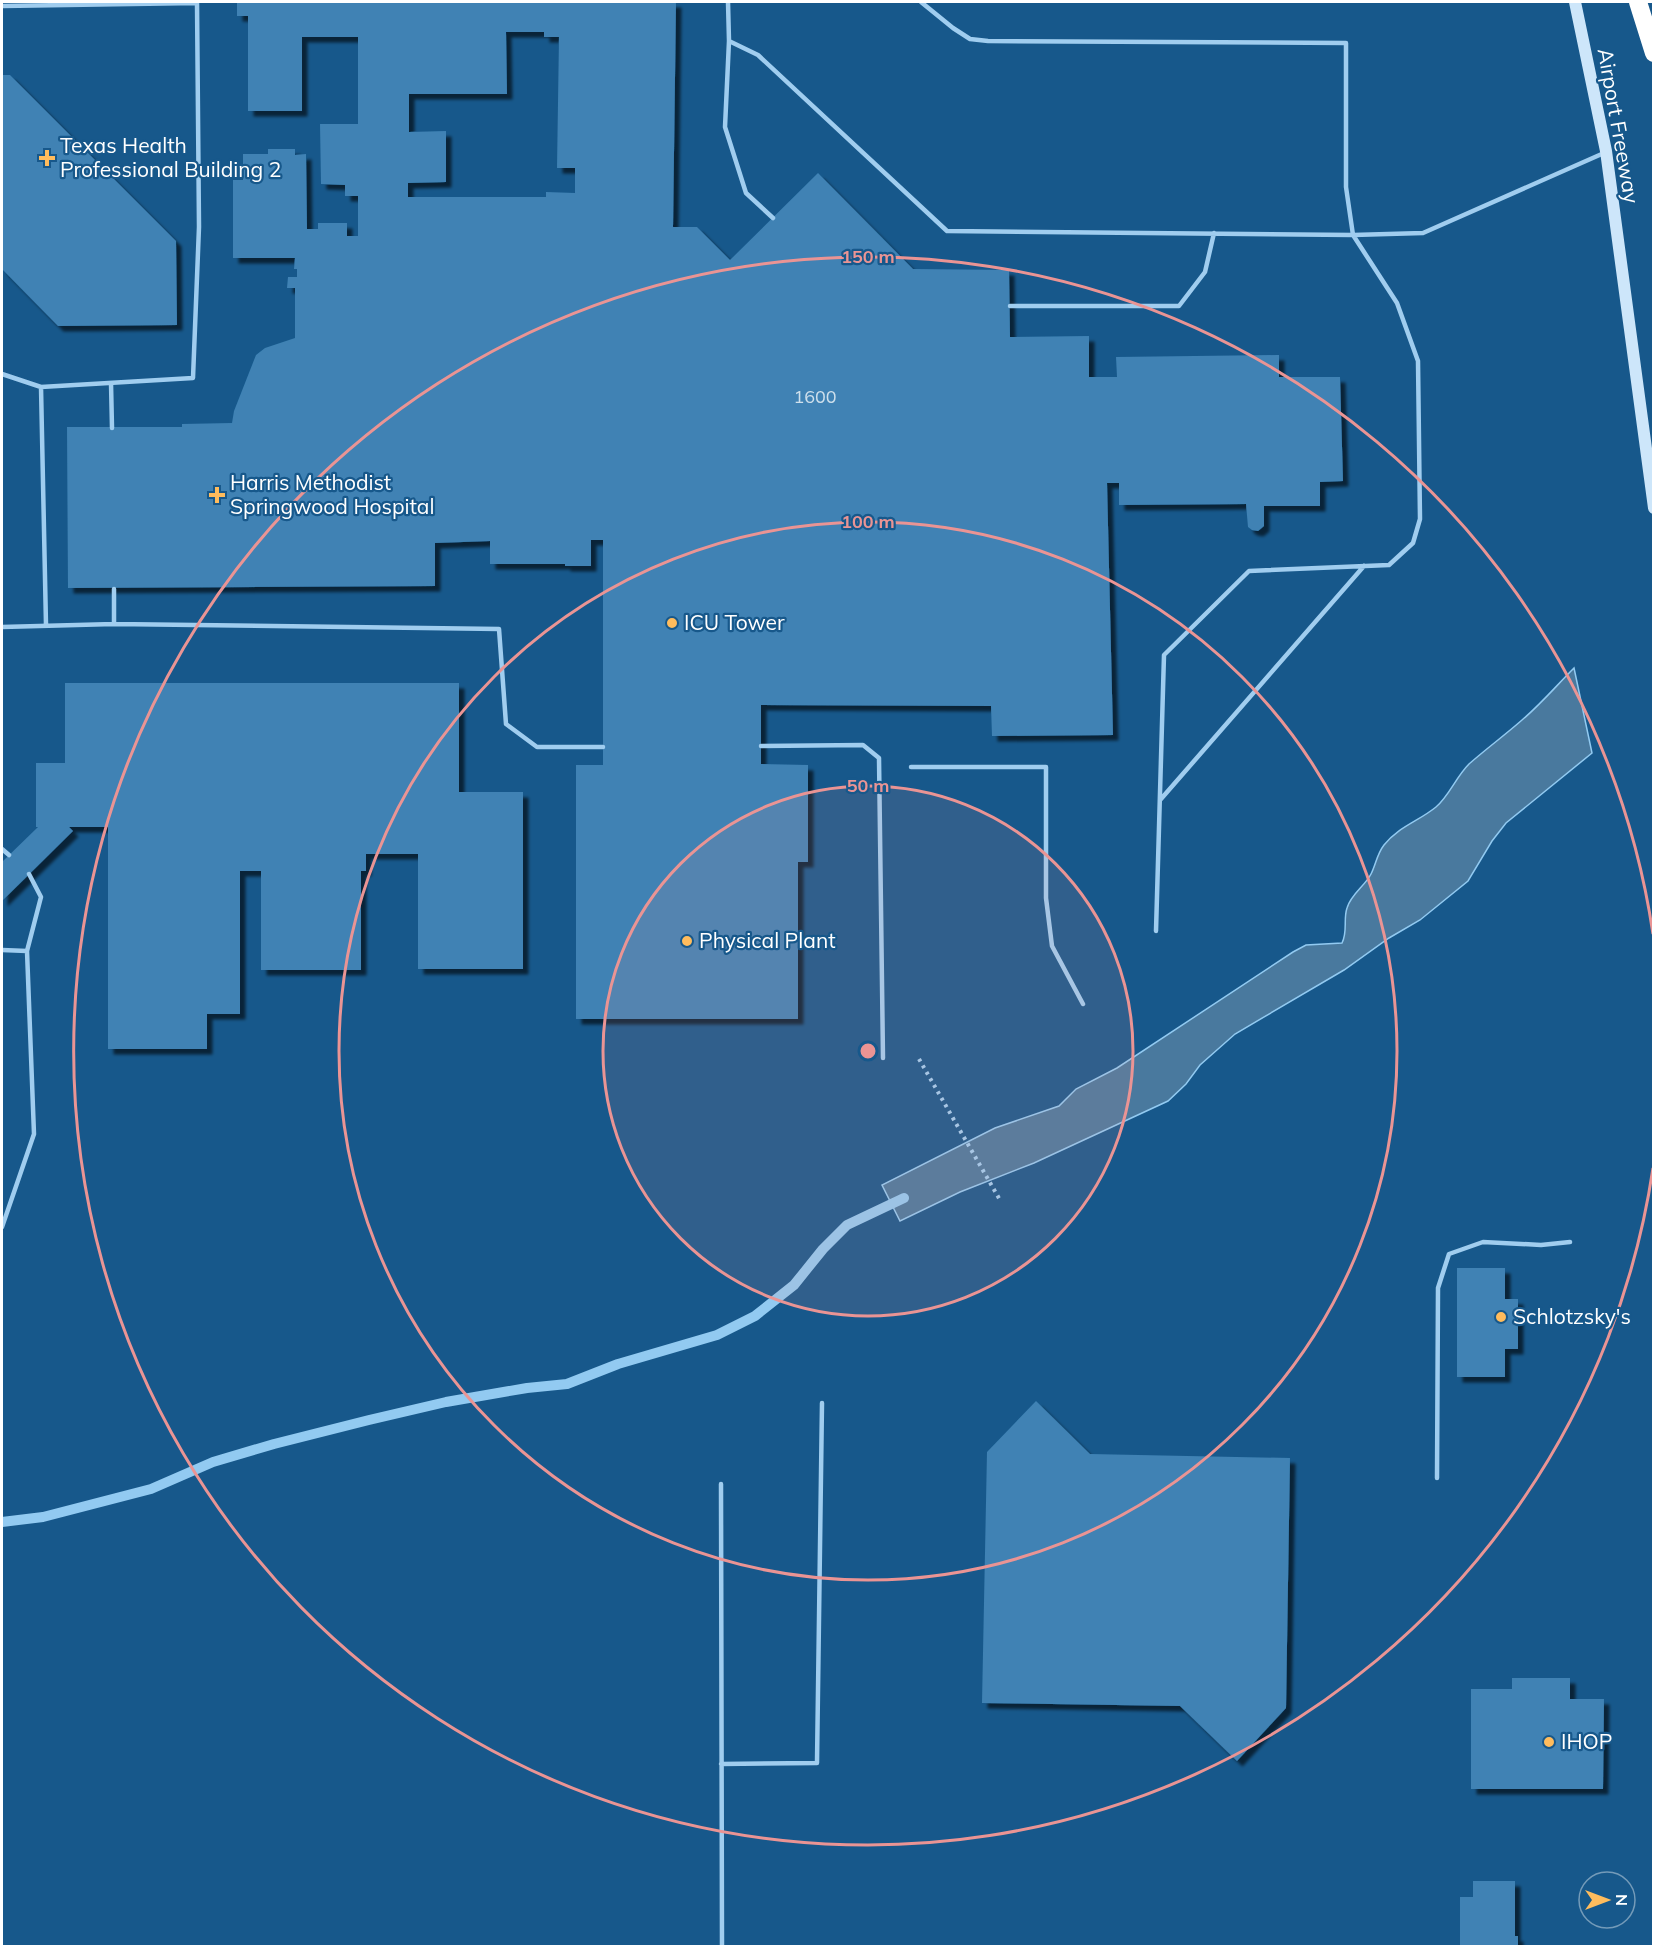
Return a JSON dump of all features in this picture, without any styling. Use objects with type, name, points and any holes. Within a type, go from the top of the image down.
[{"type":"highway","points":[[1638,2],[1653,53]]},
{"type":"main road","name":"Airport Freeway","points":[[1575,2],[1606,152],[1653,508]]},
{"type":"lane","points":[[2,6],[197,2],[199,227],[193,378],[41,387],[2,374]]},
{"type":"lane","points":[[728,2],[726,127],[746,193],[773,218]]},
{"type":"lane","points":[[921,2],[970,39],[1346,43],[1346,187],[1353,235],[1397,303],[1418,361],[1420,519],[1413,543],[1389,565],[1249,570],[1164,655],[1156,931]]},
{"type":"lane","points":[[729,41],[758,55],[947,231],[1353,235],[1423,233],[1606,152]]},
{"type":"lane","points":[[1010,306],[1179,306],[1205,272],[1214,233]]},
{"type":"lane","points":[[111,383],[112,428]]},
{"type":"lane","points":[[41,387],[46,626]]},
{"type":"lane","points":[[1160,800],[1364,566]]},
{"type":"lane","points":[[114,589],[114,624]]},
{"type":"lane","points":[[2,627],[114,624],[499,629],[506,724],[537,747],[603,747]]},
{"type":"lane","points":[[761,746],[863,745],[879,758],[883,1058]]},
{"type":"lane","points":[[911,767],[1046,767],[1046,898],[1052,946],[1083,1004]]},
{"type":"lane","points":[[2,849],[9,855]]},
{"type":"lane","points":[[2,1227],[34,1134],[27,951],[41,897],[29,874]]},
{"type":"lane","points":[[2,950],[27,951]]},
{"type":"lane","points":[[1437,1478],[1438,1288],[1449,1254],[1483,1242],[1541,1245],[1570,1242]]},
{"type":"lane","points":[[721,1764],[817,1763],[822,1403]]},
{"type":"lane","points":[[721,1484],[722,1947]]},
{"type":"path","points":[[919,1059],[1000,1200]]},
{"type":"water","points":[[1574,668],[1592,753],[1506,823],[1492,841],[1468,881],[1420,920],[1389,938],[1344,970],[1235,1034],[1200,1065],[1186,1084],[1168,1101],[1034,1163],[960,1192],[900,1221],[882,1185],[995,1128],[1059,1106],[1076,1089],[1117,1068],[1306,945],[1342,943],[1349,903],[1373,870],[1384,845],[1396,833],[1436,807],[1469,764],[1529,714]]},
{"type":"building","points":[[237,2],[676,2],[673,227],[697,227],[730,260],[818,173],[913,269],[1009,270],[1010,337],[1089,336],[1089,377],[1117,377],[1116,357],[1279,355],[1279,377],[1340,377],[1343,481],[1320,482],[1320,506],[1264,506],[1264,526],[1258,531],[1248,527],[1246,504],[1119,505],[1119,483],[1107,483],[1113,735],[992,736],[991,706],[761,705],[761,764],[808,765],[808,862],[798,862],[798,1019],[576,1019],[576,765],[603,765],[603,540],[591,540],[591,566],[490,564],[490,541],[435,543],[435,586],[68,588],[67,427],[182,427],[182,424],[232,423],[234,411],[256,355],[265,348],[295,338],[295,288],[287,288],[288,277],[297,277],[297,269],[294,269],[295,258],[233,258],[233,180],[243,180],[243,154],[268,154],[268,149],[295,149],[295,155],[306,154],[307,229],[318,229],[318,223],[347,223],[347,236],[358,236],[358,196],[345,196],[345,185],[321,184],[320,124],[358,124],[358,37],[302,37],[302,111],[248,111],[248,16],[237,16]],"holes":[[[506,32],[544,32],[544,37],[559,37],[557,168],[575,168],[575,193],[546,192],[546,197],[408,197],[408,183],[446,182],[446,131],[409,132],[409,94],[507,94]]]},
{"type":"building","name":"Texas Health Professional Building 2","points":[[2,75],[10,75],[176,241],[177,325],[58,326],[2,269]]},
{"type":"building","points":[[65,683],[459,683],[459,792],[523,792],[523,969],[418,969],[418,854],[366,854],[366,871],[361,871],[361,970],[261,970],[261,871],[240,871],[240,1014],[207,1014],[207,1049],[108,1049],[108,827],[69,827],[73,831],[2,901],[2,862],[38,827],[36,827],[36,763],[65,763]]},
{"type":"building","points":[[1457,1268],[1505,1268],[1505,1299],[1518,1299],[1518,1349],[1505,1349],[1505,1377],[1457,1377]]},
{"type":"building","points":[[1036,1401],[1090,1454],[1290,1458],[1286,1708],[1237,1761],[1180,1706],[982,1703],[987,1452]]},
{"type":"building","points":[[1512,1678],[1570,1678],[1570,1699],[1604,1699],[1603,1789],[1471,1789],[1471,1689],[1512,1689]]},
{"type":"building","points":[[1473,1881],[1515,1881],[1515,1936],[1518,1936],[1518,1946],[1460,1946],[1460,1897],[1473,1897]]},
{"type":"waterway","points":[[2,1522],[43,1517],[151,1489],[213,1462],[369,1420],[446,1402],[527,1388],[567,1384],[618,1364],[717,1335],[755,1316],[794,1285],[823,1249],[847,1225],[904,1198]]},
{"type":"place","name":"Texas Health Professional Building 2","points":[[47,158]]},
{"type":"place","name":"Harris Methodist Springwood Hospital","points":[[217,495]]},
{"type":"place","name":"ICU Tower","points":[[672,623]]},
{"type":"place","name":"Physical Plant","points":[[687,941]]},
{"type":"place","name":"Schlotzsky's","points":[[1501,1317]]},
{"type":"place","name":"IHOP","points":[[1549,1742]]}]
